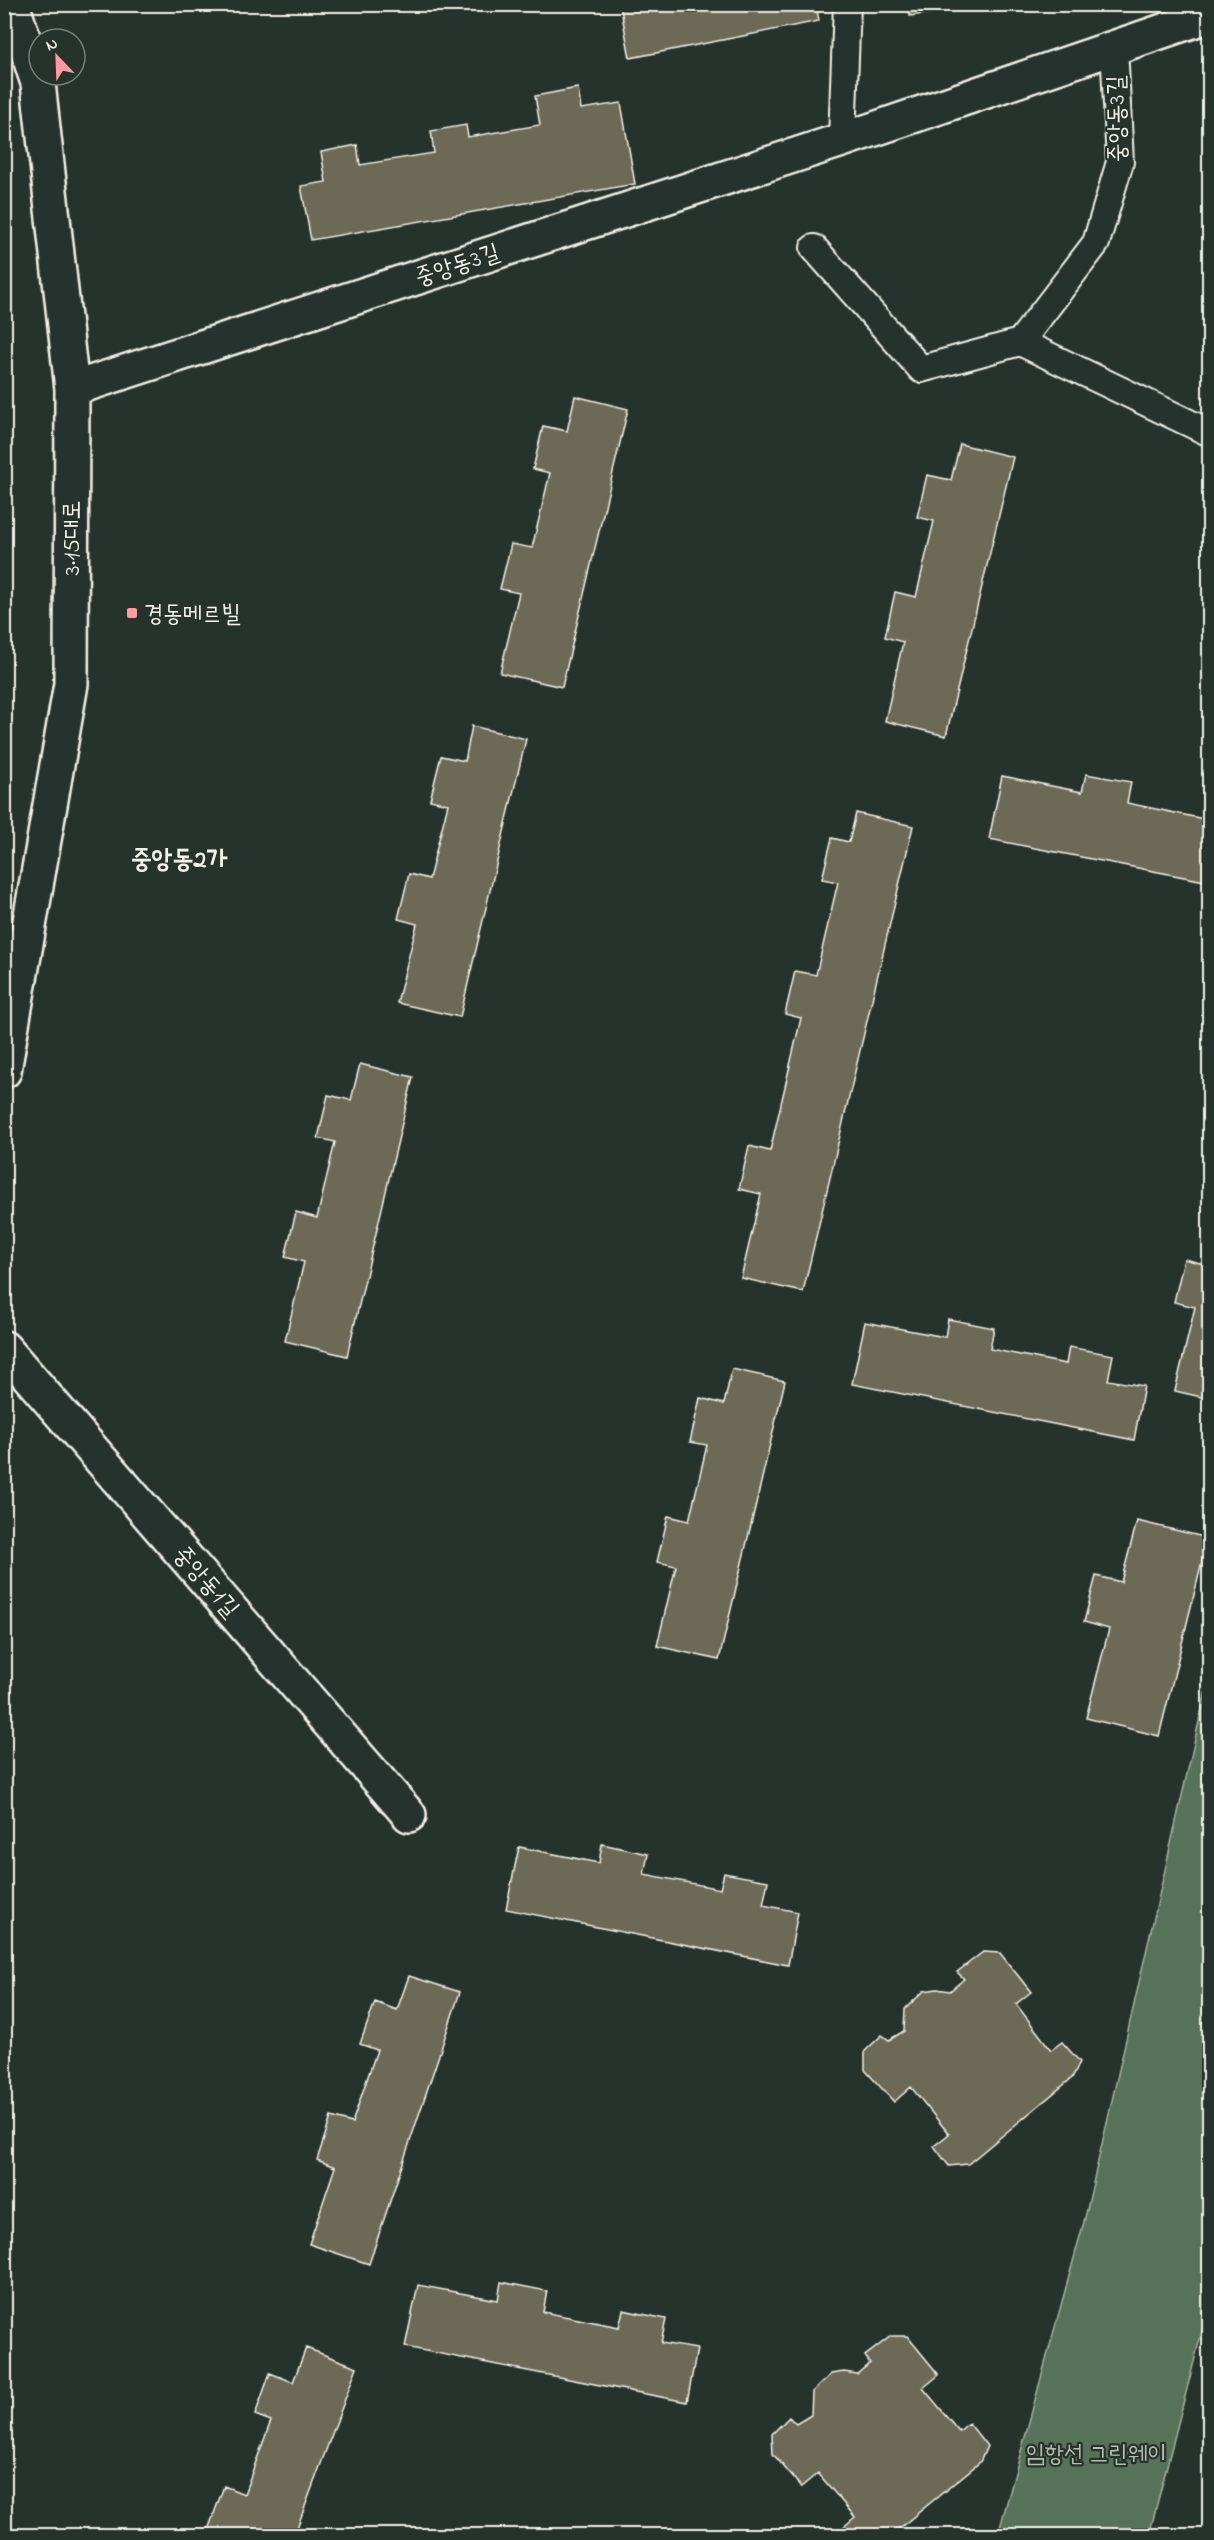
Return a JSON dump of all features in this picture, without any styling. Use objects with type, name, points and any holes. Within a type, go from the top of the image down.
[{"type":"street","name":"3·15대로","points":[[4,1071],[71,684],[72,389],[39,83],[12,4]]},
{"type":"street","name":"중앙동3길","points":[[72,389],[842,140],[1209,15]]},
{"type":"street","name":"중앙동1길","points":[[4,1348],[408,1815]]},
{"type":"lane","points":[[842,140],[847,4]]},
{"type":"lane","name":"중앙동3길","points":[[1020,342],[1096,243],[1120,162],[1114,47]]},
{"type":"lane","points":[[814,248],[921,369],[1020,342],[1209,433]]},
{"type":"green space","name":"임항선 그린웨이","points":[[1209,1678],[1209,2304],[1149,2535],[998,2535],[1085,2218]]},
{"type":"building","points":[[620,4],[816,4],[819,21],[630,58]]},
{"type":"building","points":[[908,4],[959,4],[959,9],[910,16]]},
{"type":"building","points":[[578,88],[581,109],[621,103],[635,184],[311,240],[301,186],[326,182],[321,152],[357,145],[360,165],[434,153],[431,131],[466,125],[468,137],[540,125],[535,96]]},
{"type":"building","points":[[575,396],[628,409],[562,687],[500,673],[519,593],[500,589],[511,544],[532,548],[550,473],[533,469],[543,426],[567,431]]},
{"type":"building","points":[[960,444],[1013,457],[946,736],[885,721],[903,642],[885,637],[895,592],[916,597],[934,521],[917,517],[927,475],[951,480]]},
{"type":"building","points":[[472,726],[526,739],[460,1017],[397,1003],[417,924],[398,919],[409,874],[429,879],[448,804],[430,800],[441,756],[465,761]]},
{"type":"building","points":[[1086,774],[1131,782],[1127,803],[1204,819],[1207,801],[1210,802],[1210,882],[989,839],[1002,776],[1082,792]]},
{"type":"building","points":[[856,813],[913,826],[803,1292],[741,1278],[761,1194],[739,1189],[749,1146],[770,1151],[801,1018],[785,1014],[795,971],[816,975],[838,882],[822,879],[832,838],[849,842]]},
{"type":"building","points":[[360,1064],[413,1077],[347,1356],[285,1341],[304,1262],[285,1257],[296,1212],[317,1218],[335,1142],[318,1138],[328,1095],[351,1100]]},
{"type":"building","points":[[1210,1241],[1210,1399],[1175,1391],[1195,1307],[1174,1302],[1184,1259],[1204,1264]]},
{"type":"building","points":[[948,1319],[994,1328],[990,1349],[1066,1364],[1069,1347],[1113,1355],[1108,1380],[1144,1386],[1134,1440],[852,1384],[865,1322],[945,1337]]},
{"type":"building","points":[[732,1369],[785,1381],[719,1660],[657,1646],[676,1566],[657,1562],[668,1516],[689,1521],[707,1445],[690,1442],[700,1398],[724,1404]]},
{"type":"building","points":[[1137,1521],[1208,1538],[1159,1736],[1086,1718],[1109,1629],[1084,1622],[1096,1576],[1121,1582]]},
{"type":"building","points":[[602,1844],[648,1854],[644,1874],[720,1889],[724,1873],[768,1881],[763,1905],[798,1912],[788,1965],[506,1909],[519,1847],[599,1863]]},
{"type":"building","points":[[983,1952],[1000,1953],[1031,1992],[1016,2004],[1051,2050],[1062,2042],[1080,2062],[1072,2078],[968,2164],[949,2166],[934,2146],[949,2134],[911,2087],[894,2102],[865,2070],[865,2051],[882,2035],[889,2040],[904,2031],[905,2009],[924,1991],[937,1989],[950,1991],[964,1979],[957,1972]]},
{"type":"building","points":[[409,1976],[460,1992],[369,2264],[309,2244],[335,2167],[317,2160],[331,2117],[352,2123],[377,2050],[360,2044],[375,2002],[397,2010]]},
{"type":"building","points":[[501,2282],[547,2291],[543,2312],[619,2327],[623,2310],[666,2319],[661,2343],[697,2349],[687,2402],[405,2347],[418,2285],[498,2300]]},
{"type":"building","points":[[891,2336],[907,2336],[939,2375],[923,2388],[959,2431],[969,2423],[987,2446],[980,2462],[890,2536],[845,2536],[840,2530],[855,2517],[818,2473],[801,2487],[773,2454],[772,2434],[789,2417],[796,2424],[811,2415],[812,2392],[831,2374],[844,2372],[857,2374],[870,2363],[865,2356]]},
{"type":"building","points":[[306,2348],[357,2367],[294,2536],[222,2536],[208,2530],[224,2486],[244,2494],[271,2421],[255,2415],[270,2373],[293,2382]]},
{"type":"place","name":"경동메르빌","points":[[132,613]]},
{"type":"district","name":"중앙동2가","points":[[179,858]]}]
